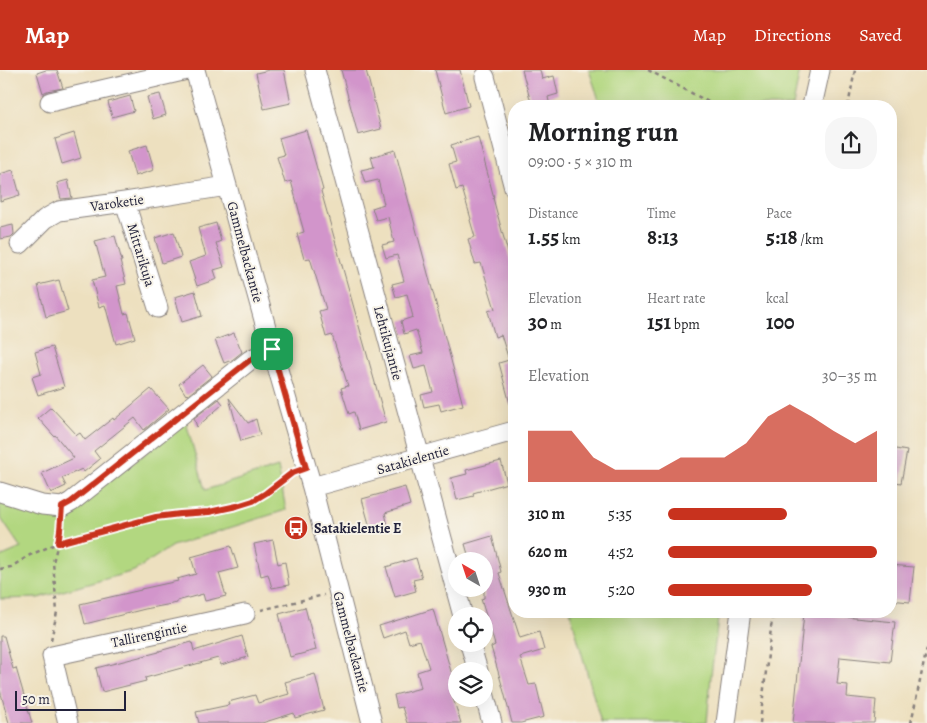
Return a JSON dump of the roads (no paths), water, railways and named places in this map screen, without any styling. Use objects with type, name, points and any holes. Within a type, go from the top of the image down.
[{"type":"street","points":[[50,102],[187,70]]},
{"type":"street","name":"Gammelbackantie","points":[[195,70],[312,487],[372,723]]},
{"type":"street","name":"Lehtikujantie","points":[[315,70],[460,607]]},
{"type":"street","points":[[813,100],[820,70]]},
{"type":"street","points":[[485,77],[508,165]]},
{"type":"street","name":"Varoketie","points":[[20,244],[45,219],[59,211],[227,186]]},
{"type":"street","name":"Mittarikuja","points":[[125,202],[158,308]]},
{"type":"street","points":[[0,492],[42,505],[62,507],[79,496],[250,360],[272,349]]},
{"type":"street","name":"Satakielentie","points":[[312,487],[508,433]]},
{"type":"street","name":"Tallirengintie","points":[[68,723],[52,656],[245,614]]},
{"type":"street","points":[[726,723],[740,618]]},
{"type":"street","points":[[734,666],[735,723]]},
{"type":"street","points":[[488,707],[492,723]]},
{"type":"place","name":"Satakielentie E","points":[[296,528]]}]
